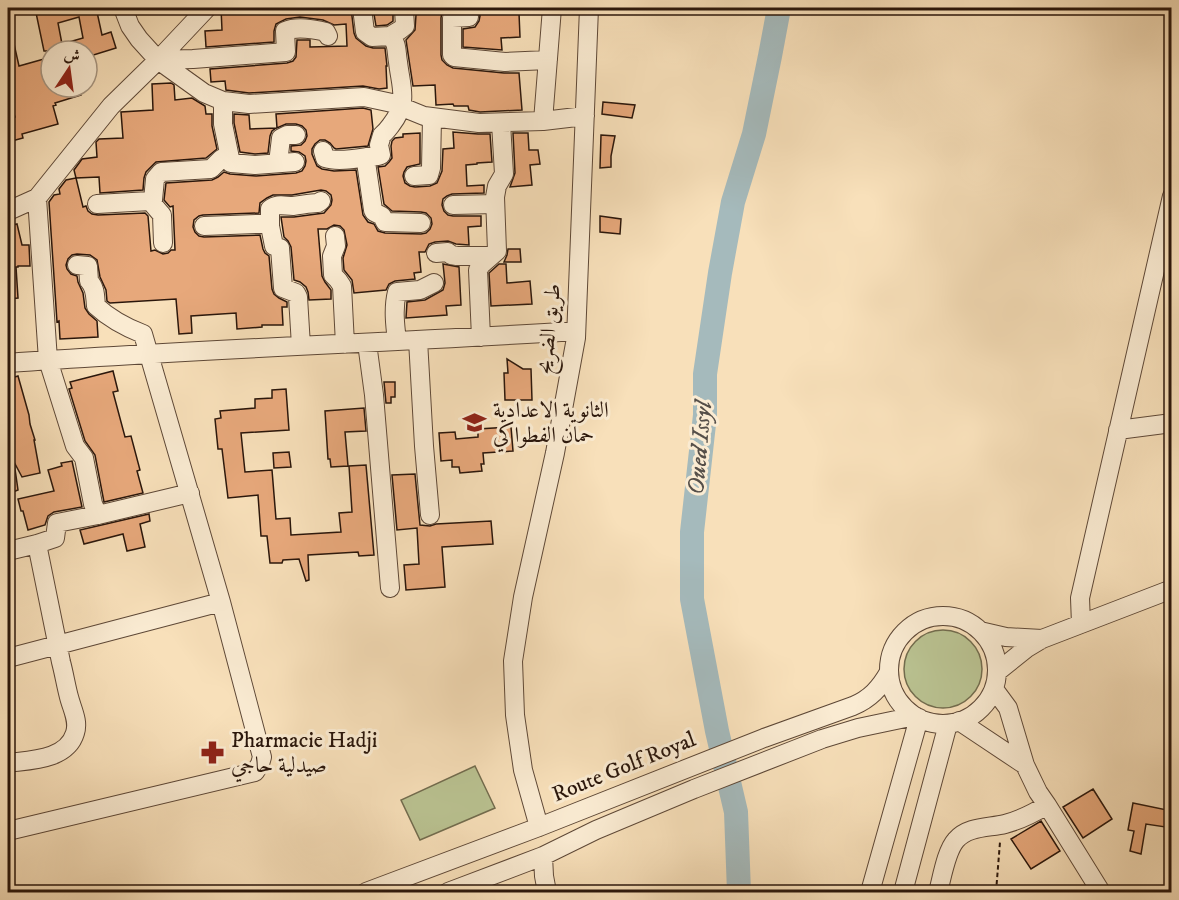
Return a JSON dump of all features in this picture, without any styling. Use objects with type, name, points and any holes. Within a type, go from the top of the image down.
[{"type":"street","points":[[123,8],[130,26],[159,60],[204,93],[224,101],[249,104],[364,97],[392,102],[424,117],[479,123],[585,117]]},
{"type":"street","points":[[8,211],[37,198],[111,106],[159,60],[207,8]]},
{"type":"street","points":[[362,8],[365,32],[372,37],[390,36],[405,26],[404,10],[407,8]]},
{"type":"street","points":[[543,121],[552,8]]},
{"type":"street","name":"طريق الضريح","points":[[539,827],[523,770],[515,715],[513,661],[523,597],[563,412],[576,331],[589,8]]},
{"type":"street","points":[[452,18],[452,55],[454,57],[505,62],[548,60]]},
{"type":"street","points":[[159,60],[286,52],[285,31],[291,29],[313,29],[326,32],[328,36]]},
{"type":"street","points":[[323,151],[325,158],[331,160],[381,155],[382,135],[394,122],[402,107],[402,78],[396,41],[390,36]]},
{"type":"street","points":[[224,101],[223,124],[231,164],[287,163],[281,138],[296,135]]},
{"type":"street","points":[[414,176],[429,175],[432,118]]},
{"type":"street","points":[[481,337],[478,270],[480,265],[497,251],[495,197],[497,186],[504,174],[501,123]]},
{"type":"street","points":[[97,204],[153,200],[154,179],[161,172],[211,169],[228,155]]},
{"type":"street","points":[[367,157],[374,212],[382,216],[385,222],[421,223]]},
{"type":"street","points":[[1081,624],[1080,598],[1172,196]]},
{"type":"street","points":[[37,198],[48,360],[75,446],[84,458],[93,504],[98,515]]},
{"type":"street","points":[[150,201],[162,215],[163,243]]},
{"type":"street","points":[[301,346],[298,297],[296,293],[283,288],[280,248],[274,246],[270,226],[270,208],[275,205],[294,206],[321,201]]},
{"type":"street","points":[[453,205],[495,204]]},
{"type":"street","points":[[204,226],[264,224],[270,226]]},
{"type":"street","points":[[335,236],[336,246],[332,256],[333,275],[342,286],[345,344]]},
{"type":"street","points":[[436,253],[448,252],[457,256],[491,256]]},
{"type":"street","points":[[8,831],[255,772],[262,757],[143,334],[122,325],[96,306],[94,285],[89,281],[88,266],[77,265]]},
{"type":"street","points":[[397,341],[394,323],[397,292],[420,290],[434,283]]},
{"type":"street","points":[[8,363],[148,353],[576,331]]},
{"type":"street","points":[[418,340],[430,515]]},
{"type":"street","points":[[368,343],[390,588]]},
{"type":"street","points":[[1118,430],[1172,423]]},
{"type":"street","points":[[8,551],[55,538],[57,523],[189,493]]},
{"type":"street","points":[[8,763],[47,758],[66,747],[75,734],[75,714],[69,697],[37,544]]},
{"type":"street","points":[[995,680],[1027,648],[1042,639],[1172,589]]},
{"type":"street","points":[[8,658],[220,602]]},
{"type":"street","points":[[936,617],[951,617],[967,622],[980,631],[989,642],[995,657],[995,680],[988,700],[980,709],[970,717],[953,722],[928,722],[904,708],[891,685],[889,672],[891,656],[897,642],[907,630],[920,621],[936,617]]},
{"type":"street","points":[[980,631],[1006,637],[1042,639]]},
{"type":"street","name":"Route Golf Royal","points":[[366,892],[863,702],[876,692],[889,672]]},
{"type":"street","points":[[995,680],[1008,708],[1025,765],[1038,792],[1101,892]]},
{"type":"street","points":[[870,892],[917,717]]},
{"type":"street","name":"Route Golf Royal","points":[[448,892],[543,856],[596,830],[694,789],[842,732],[917,717]]},
{"type":"street","points":[[953,722],[1025,765]]},
{"type":"street","points":[[903,892],[953,722]]},
{"type":"street","points":[[938,892],[950,852],[956,840],[966,832],[1003,824],[1047,805]]},
{"type":"street","points":[[885,838],[915,846]]},
{"type":"street","points":[[543,856],[547,892]]},
{"type":"path","points":[[996,892],[1003,824]]},
{"type":"green space","points":[[943,630],[958,633],[970,642],[979,654],[982,669],[979,684],[970,696],[958,705],[943,708],[928,705],[916,696],[907,684],[904,669],[907,654],[916,642],[928,633]]},
{"type":"green space","points":[[475,766],[495,808],[420,840],[401,800]]},
{"type":"building","points":[[35,8],[102,8],[102,11],[97,12],[102,35],[111,32],[116,48],[99,53],[99,39],[80,39],[83,38],[79,17],[58,23],[61,39],[41,39]]},
{"type":"building","points":[[221,8],[351,8],[356,38],[366,46],[385,48],[387,88],[363,86],[249,93],[226,90],[225,81],[211,82],[210,69],[293,61],[296,57],[297,40],[310,40],[310,47],[347,46],[346,24],[334,25],[323,20],[300,17],[286,19],[276,24],[274,42],[206,47],[205,31],[222,30]]},
{"type":"building","points":[[373,8],[393,8],[393,21],[387,25],[376,26]]},
{"type":"building","points":[[418,8],[449,8],[442,12],[441,18],[441,55],[447,65],[453,68],[519,73],[522,110],[480,112],[469,110],[468,106],[436,105],[435,85],[413,86],[406,40],[415,30]]},
{"type":"building","points":[[475,8],[501,8],[501,14],[519,13],[520,37],[501,38],[502,50],[463,47],[463,29],[475,27],[479,21],[479,11]]},
{"type":"building","points":[[8,35],[12,35],[19,66],[39,60],[39,99],[68,99],[55,103],[56,105],[53,106],[58,124],[22,134],[23,138],[8,142],[8,119],[15,117],[8,93]]},
{"type":"building","points":[[171,83],[174,85],[175,100],[192,98],[205,106],[206,114],[212,114],[217,149],[206,158],[156,162],[146,172],[143,190],[100,193],[99,177],[76,178],[74,170],[82,159],[97,157],[96,142],[99,139],[123,138],[121,112],[153,110],[152,84]]},
{"type":"building","points":[[603,102],[635,105],[632,118],[602,114]]},
{"type":"building","points":[[363,108],[371,110],[373,129],[368,146],[336,149],[325,140],[320,140],[312,149],[317,166],[334,171],[356,170],[363,215],[368,222],[374,224],[378,231],[421,234],[426,233],[432,224],[431,218],[426,213],[392,211],[384,204],[378,167],[385,166],[392,158],[392,141],[403,137],[403,134],[420,133],[420,164],[407,167],[403,176],[405,183],[410,186],[430,186],[437,183],[442,171],[443,149],[454,148],[453,132],[490,134],[492,162],[466,165],[467,186],[484,185],[484,193],[452,194],[443,199],[442,205],[448,215],[481,216],[481,226],[468,227],[469,245],[448,241],[429,244],[425,252],[419,252],[421,272],[414,273],[415,279],[395,281],[389,284],[386,290],[354,293],[352,280],[344,270],[343,258],[347,245],[344,230],[334,225],[327,229],[318,229],[322,276],[331,290],[331,299],[309,300],[306,287],[294,280],[291,247],[284,237],[281,217],[324,213],[332,200],[331,195],[326,191],[273,195],[260,203],[259,213],[203,215],[194,220],[193,227],[199,236],[260,235],[263,249],[269,256],[274,294],[287,302],[287,307],[282,307],[283,325],[262,325],[262,327],[237,329],[236,313],[191,316],[192,333],[179,334],[176,299],[110,303],[107,301],[97,260],[90,255],[77,254],[68,259],[67,269],[71,274],[77,276],[85,308],[97,321],[98,337],[60,339],[49,202],[54,195],[60,194],[59,189],[66,180],[76,178],[83,207],[86,206],[92,214],[98,215],[145,213],[148,216],[151,251],[168,253],[175,250],[173,206],[170,207],[164,200],[166,183],[212,180],[224,172],[256,176],[302,171],[306,161],[305,156],[291,151],[291,146],[301,145],[305,141],[306,130],[296,124],[286,124],[277,128],[276,114]]},
{"type":"building","points":[[234,114],[249,115],[250,129],[276,128],[270,136],[268,153],[240,152]]},
{"type":"building","points":[[513,133],[528,133],[529,150],[538,150],[540,164],[530,165],[532,185],[510,187],[515,173]]},
{"type":"building","points":[[601,135],[615,136],[611,167],[600,168]]},
{"type":"building","points":[[600,216],[621,219],[620,234],[600,232]]},
{"type":"building","points":[[17,224],[22,245],[29,245],[30,266],[16,267],[18,298],[8,299],[8,226]]},
{"type":"building","points":[[508,249],[520,249],[521,262],[504,262]]},
{"type":"building","points":[[443,264],[459,267],[461,305],[446,306],[447,315],[406,318],[407,302],[425,300],[443,290],[445,283]]},
{"type":"building","points":[[499,264],[506,264],[507,283],[530,281],[532,304],[491,306],[489,273]]},
{"type":"building","points":[[507,359],[523,369],[531,369],[532,400],[505,400],[504,373],[508,373]]},
{"type":"building","points":[[113,371],[118,391],[113,392],[125,437],[131,436],[140,470],[137,471],[143,493],[104,502],[95,455],[85,441],[69,389],[72,388],[70,382]]},
{"type":"building","points":[[18,376],[35,440],[40,473],[22,477],[13,460],[8,430],[8,379]]},
{"type":"building","points":[[384,382],[395,382],[395,397],[391,397],[391,403],[386,403]]},
{"type":"building","points":[[286,389],[289,430],[241,433],[245,472],[272,470],[276,519],[290,518],[291,535],[341,532],[339,513],[352,512],[349,466],[366,465],[374,555],[359,556],[358,552],[308,555],[309,580],[306,581],[299,559],[270,563],[267,536],[261,536],[258,495],[228,498],[222,449],[218,449],[215,419],[221,418],[220,411],[255,408],[255,399],[272,398],[272,390]]},
{"type":"building","points":[[364,408],[366,431],[345,432],[348,466],[331,467],[330,459],[328,459],[325,411]]},
{"type":"building","points":[[511,427],[513,451],[483,453],[482,471],[460,473],[459,467],[452,467],[452,460],[441,461],[439,433],[455,432],[456,439],[478,437],[478,429]]},
{"type":"building","points":[[289,452],[291,467],[274,468],[273,453]]},
{"type":"building","points":[[72,461],[82,507],[54,512],[48,516],[45,525],[28,530],[18,499],[54,491],[48,470],[62,466],[61,463]]},
{"type":"building","points":[[14,462],[18,490],[8,494],[8,463]]},
{"type":"building","points":[[415,474],[420,525],[491,521],[493,544],[442,547],[445,587],[406,590],[404,565],[419,564],[417,528],[397,530],[392,475]]},
{"type":"building","points":[[149,514],[150,521],[140,524],[145,547],[127,551],[123,534],[84,544],[80,530]]},
{"type":"building","points":[[1093,789],[1112,819],[1083,838],[1063,807]]},
{"type":"building","points":[[1133,803],[1172,811],[1172,828],[1146,824],[1141,854],[1130,851],[1134,831],[1128,830]]},
{"type":"building","points":[[1041,821],[1060,851],[1031,869],[1011,839]]},
{"type":"waterway","name":"Oued Issyl","points":[[739,892],[736,812],[717,731],[692,599],[692,532],[705,415],[705,374],[720,273],[733,202],[754,134],[779,8]]},
{"type":"place","name":"الثانوية الاعدادية حمان الفطواكي","points":[[475,423]]},
{"type":"place","name":"Pharmacie Hadji صيدلية حاجي","points":[[213,753]]}]
